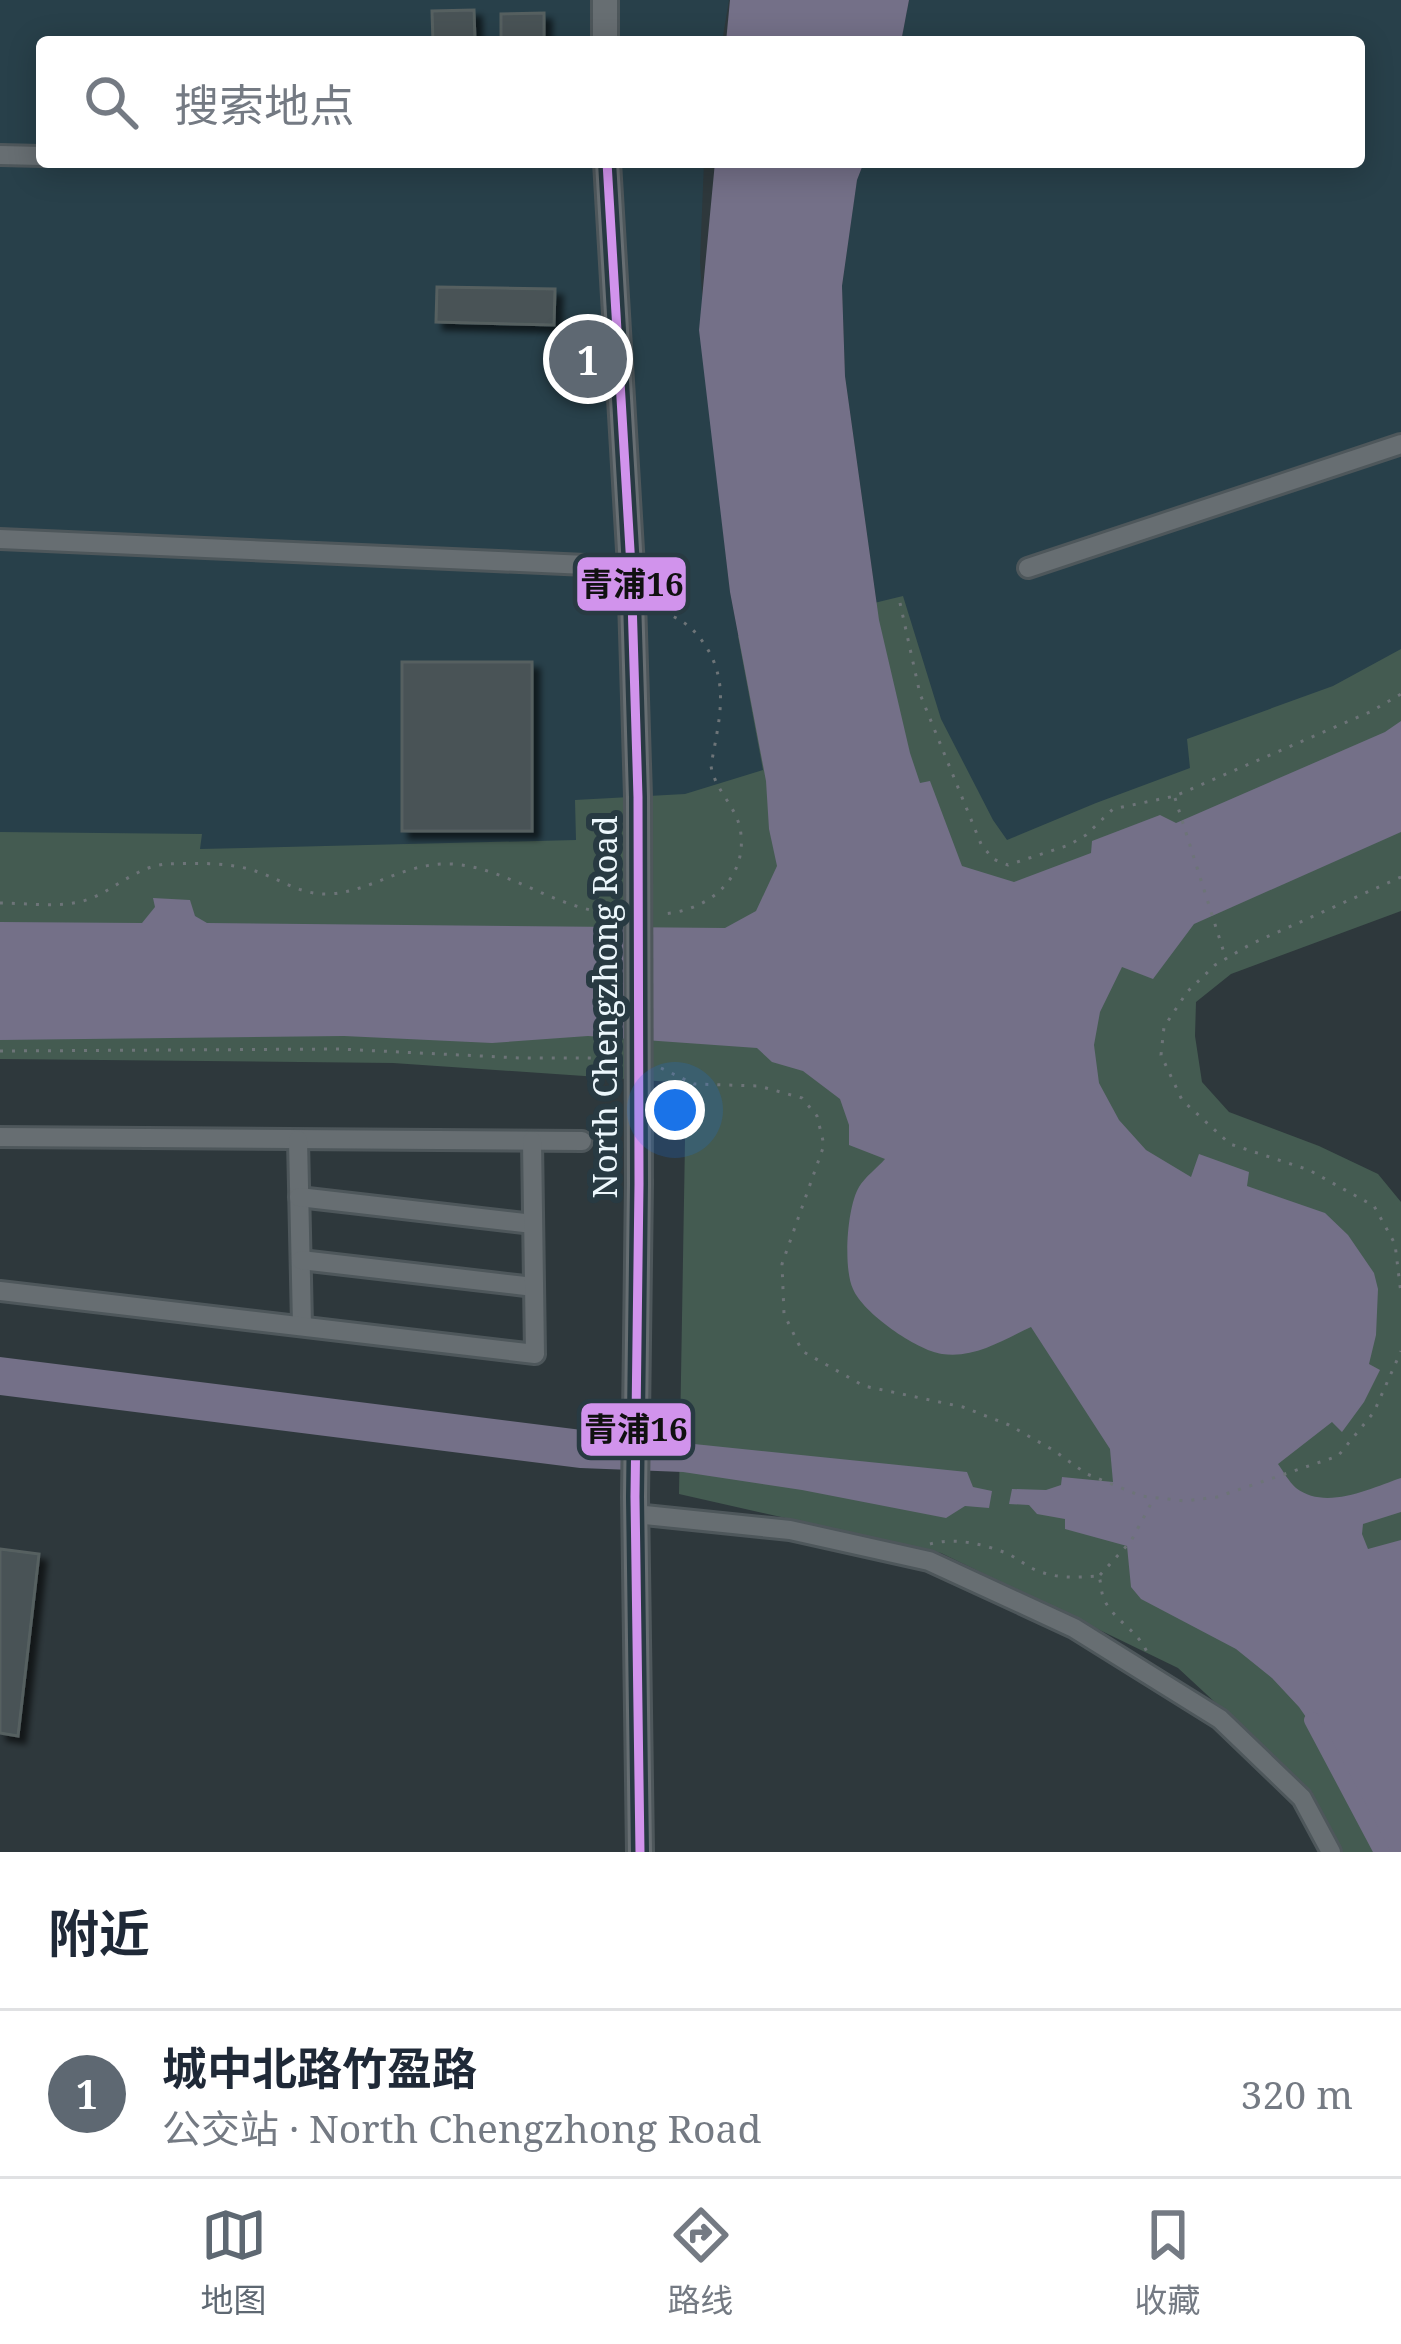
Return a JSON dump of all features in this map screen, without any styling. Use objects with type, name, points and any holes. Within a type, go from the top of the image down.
[{"type":"street","points":[[605,0],[605,36]]},
{"type":"street","points":[[0,155],[36,155]]},
{"type":"street","name":"North Chengzhong Road","points":[[608,168],[631,567],[638,797],[635,1505],[640,1852]]},
{"type":"street","points":[[1028,568],[1401,444]]},
{"type":"street","points":[[0,539],[631,567]]},
{"type":"street","points":[[0,1137],[582,1141]]},
{"type":"street","points":[[298,1140],[302,1324]]},
{"type":"street","points":[[0,1291],[535,1354],[532,1141]]},
{"type":"street","points":[[299,1197],[533,1224]]},
{"type":"street","points":[[301,1260],[534,1287]]},
{"type":"street","points":[[635,1505],[790,1530],[928,1561],[1074,1628],[1220,1720],[1301,1798],[1331,1852]]},
{"type":"path","points":[[900,603],[920,694],[935,735],[981,844],[993,859],[1008,865],[1086,835],[1113,809],[1174,796],[1370,712],[1401,694]]},
{"type":"path","points":[[632,604],[685,621],[717,664],[722,691],[711,766],[740,826],[736,865],[715,897],[679,914],[656,914]]},
{"type":"path","points":[[1174,796],[1226,958]]},
{"type":"path","points":[[0,903],[85,901],[163,864],[256,870],[298,890],[323,894],[349,891],[423,865],[449,864],[475,866],[574,906],[634,914]]},
{"type":"path","points":[[1401,877],[1215,965],[1187,992],[1164,1027],[1161,1055],[1182,1100],[1230,1144],[1310,1170],[1374,1206],[1395,1244],[1401,1294]]},
{"type":"path","points":[[0,1051],[339,1049],[616,1061]]},
{"type":"path","points":[[660,1068],[694,1084],[759,1086],[802,1098],[818,1116],[824,1144],[782,1264],[784,1314],[802,1351],[864,1386],[963,1407],[1009,1425],[1087,1474],[1141,1496],[1184,1501],[1217,1498],[1338,1456],[1374,1412],[1401,1351]]},
{"type":"path","points":[[900,1554],[938,1541],[969,1542],[1006,1553],[1039,1572],[1067,1578],[1099,1576],[1131,1541],[1154,1498]]},
{"type":"path","points":[[1099,1576],[1104,1600],[1144,1643],[1157,1680]]},
{"type":"shaded area","points":[[0,0],[729,0],[723,36],[36,36],[36,168],[704,168],[700,261],[709,406],[730,592],[766,781],[769,829],[0,922]]},
{"type":"shaded area","points":[[730,0],[909,0],[902,36],[727,36]]},
{"type":"shaded area","points":[[909,0],[1401,0],[1401,721],[1014,882],[879,620],[845,376],[842,286],[862,168],[1365,168],[1365,36],[902,36]]},
{"type":"shaded area","points":[[714,168],[862,168],[842,286],[845,376],[879,620],[920,783],[930,781],[962,866],[1014,882],[1091,853],[1092,841],[1160,815],[1176,823],[1401,721],[1401,832],[1194,924],[1153,979],[1122,967],[1100,1012],[1094,1045],[1099,1083],[1119,1120],[1146,1150],[1191,1177],[1199,1154],[1249,1172],[1247,1186],[1325,1213],[1348,1235],[1374,1273],[1376,1335],[1369,1364],[1380,1370],[1364,1402],[1342,1432],[1332,1422],[1278,1464],[1296,1488],[1321,1498],[1348,1495],[1401,1478],[1401,1512],[1363,1524],[1362,1534],[1368,1549],[1401,1540],[1401,1852],[1379,1852],[1352,1783],[1299,1707],[1272,1678],[1236,1649],[1141,1599],[1131,1587],[1127,1546],[1065,1529],[1065,1519],[1037,1514],[1029,1505],[1009,1504],[1012,1489],[1046,1490],[1061,1485],[1062,1477],[1113,1482],[1110,1449],[1031,1327],[977,1351],[942,1354],[919,1346],[867,1309],[850,1279],[848,1238],[859,1187],[885,1159],[849,1145],[849,1125],[840,1099],[803,1071],[772,1062],[757,1048],[588,1036],[492,1043],[344,1036],[0,1040],[0,922],[142,923],[155,907],[153,898],[190,900],[195,916],[207,923],[725,928],[756,911],[777,866],[730,592],[699,330]]},
{"type":"shaded area","points":[[0,1357],[694,1444],[967,1472],[973,1487],[992,1491],[989,1508],[965,1506],[946,1518],[683,1472],[580,1468],[0,1395]]},
{"type":"green space","points":[[903,596],[941,719],[1007,840],[1190,768],[1187,739],[1333,686],[1401,649],[1401,911],[1231,974],[1196,1002],[1195,1036],[1202,1082],[1229,1112],[1378,1174],[1401,1202],[1401,1852],[1340,1852],[1312,1792],[1178,1668],[941,1553],[679,1494],[686,1083],[393,1063],[0,1059],[0,832],[202,834],[200,849],[576,840],[575,800],[685,794],[763,770],[738,636]]},
{"type":"building","points":[[474,10],[475,36],[433,36],[432,11]]},
{"type":"building","points":[[544,13],[544,36],[501,36],[501,14]]},
{"type":"building","points":[[437,287],[555,289],[554,325],[436,322]]},
{"type":"building","points":[[402,662],[532,662],[532,831],[402,831]]},
{"type":"building","points":[[0,1549],[39,1554],[18,1736],[0,1733]]},
{"type":"waterway","points":[[1312,1720],[1382,1852]]},
{"type":"transit line","name":"青浦16","points":[[607,168],[631,567],[638,797],[635,1497],[640,1852]]},
{"type":"place","name":"城中北路竹盈路","points":[[588,359]]}]
